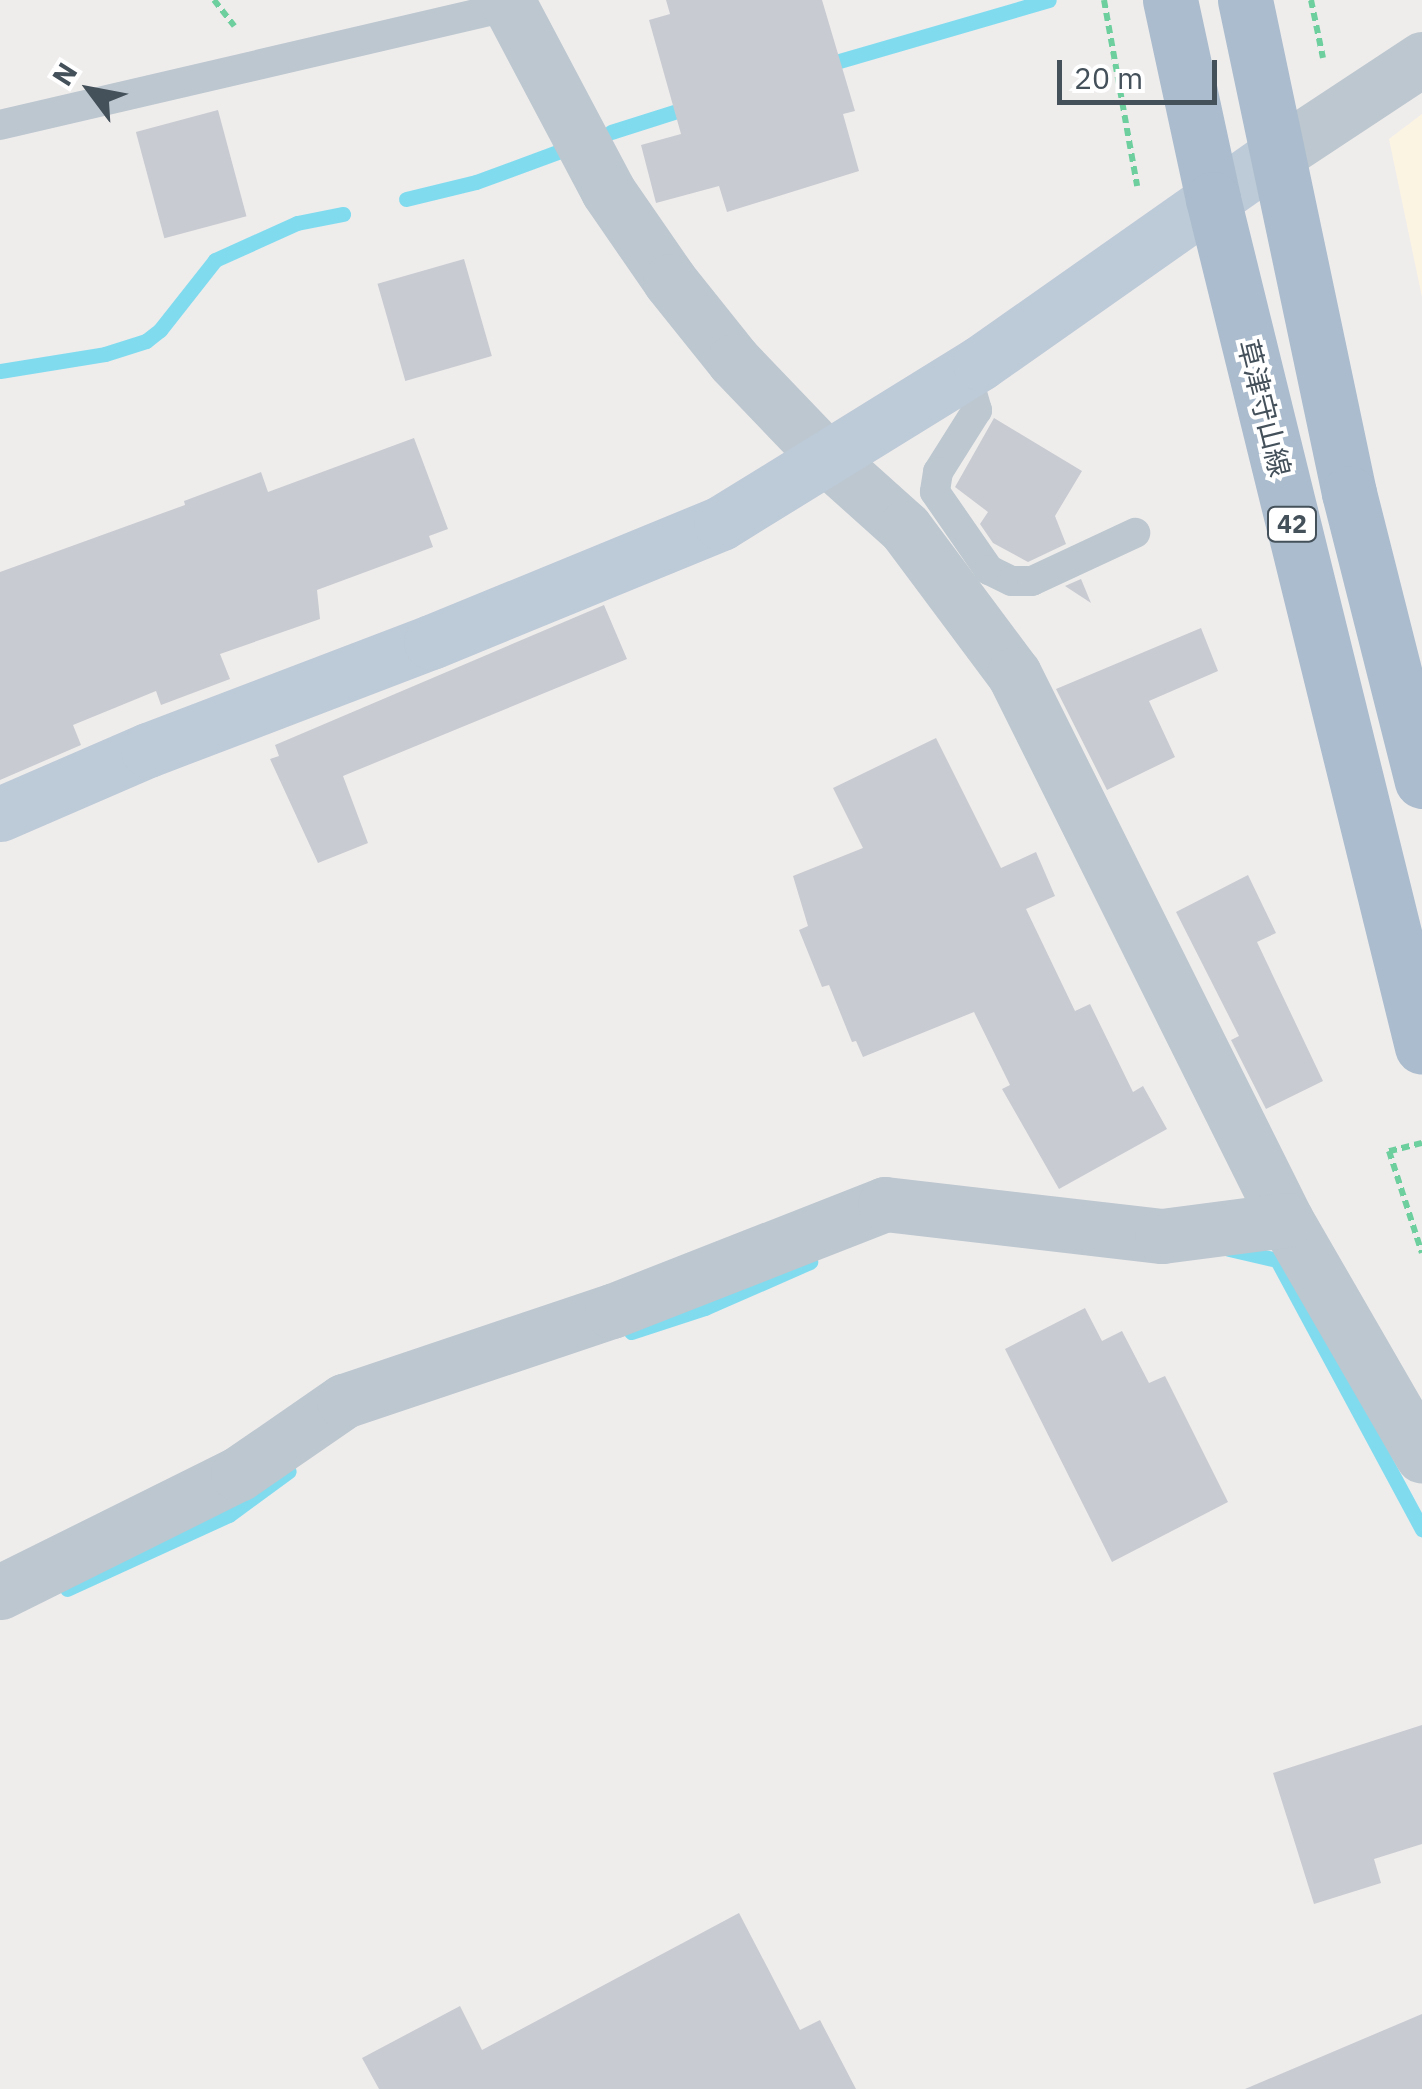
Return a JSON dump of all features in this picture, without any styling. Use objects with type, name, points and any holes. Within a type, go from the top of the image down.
[{"type":"main road","name":"草津守山線","points":[[1170,0],[1213,199],[1422,1047]]},
{"type":"main road","name":"42","points":[[1245,0],[1348,493],[1422,781]]},
{"type":"street","points":[[508,3],[608,192],[670,281],[734,360],[828,459],[904,528],[1014,674],[1286,1220],[1422,1456]]},
{"type":"street","points":[[0,814],[148,750],[431,642],[721,523],[966,372],[1149,241],[1422,59]]},
{"type":"street","points":[[0,1592],[238,1474],[344,1401],[612,1310],[885,1204],[1162,1236],[1286,1220]]},
{"type":"lane","points":[[0,125],[508,3]]},
{"type":"lane","points":[[966,372],[977,410],[938,472],[936,492],[988,570],[1012,580],[1032,581],[1134,533]]},
{"type":"path","points":[[1104,0],[1149,241]]},
{"type":"path","points":[[1422,1142],[1389,1151],[1422,1253]]},
{"type":"shaded area","points":[[1422,114],[1422,297],[1389,139]]},
{"type":"building","points":[[666,0],[822,0],[855,111],[843,114],[859,171],[727,212],[719,186],[656,203],[641,145],[681,134],[649,20],[670,14]]},
{"type":"building","points":[[218,110],[246,216],[164,238],[136,132]]},
{"type":"building","points":[[464,259],[492,356],[405,381],[377,284]]},
{"type":"building","points":[[994,418],[1082,471],[1055,516],[1066,544],[1028,562],[993,543],[980,524],[988,512],[955,487]]},
{"type":"building","points":[[414,438],[448,529],[429,536],[433,547],[317,590],[320,619],[220,654],[230,679],[161,705],[156,691],[73,725],[81,745],[0,780],[0,572],[185,505],[184,501],[261,472],[268,492]]},
{"type":"building","points":[[1081,579],[1091,603],[1065,586]]},
{"type":"building","points":[[604,605],[627,659],[343,776],[368,843],[318,863],[270,759],[279,756],[275,745]]},
{"type":"building","points":[[1201,628],[1218,671],[1149,701],[1175,757],[1107,790],[1056,689]]},
{"type":"building","points":[[936,738],[1001,868],[1036,852],[1055,896],[1026,909],[1075,1011],[1090,1004],[1133,1092],[1143,1086],[1167,1129],[1059,1189],[1002,1089],[1010,1085],[974,1012],[863,1057],[856,1041],[852,1042],[829,985],[822,987],[799,930],[808,926],[793,876],[863,848],[833,788]]},
{"type":"building","points":[[1248,875],[1276,933],[1257,942],[1323,1081],[1266,1109],[1231,1040],[1239,1036],[1176,912]]},
{"type":"building","points":[[1085,1308],[1102,1341],[1122,1331],[1149,1383],[1165,1376],[1228,1502],[1112,1562],[1005,1349]]},
{"type":"building","points":[[1422,1725],[1422,1844],[1374,1859],[1381,1883],[1314,1904],[1273,1773]]},
{"type":"building","points":[[739,1913],[800,2030],[820,2020],[856,2089],[379,2089],[362,2058],[460,2006],[482,2050]]},
{"type":"building","points":[[1422,2014],[1422,2089],[1245,2089]]},
{"type":"waterway","points":[[822,66],[1049,0]]},
{"type":"waterway","points":[[611,132],[690,107]]},
{"type":"waterway","points":[[406,199],[476,182],[563,150]]},
{"type":"waterway","points":[[0,371],[105,354],[146,341],[160,330],[215,260],[297,223],[343,214]]},
{"type":"waterway","points":[[1229,1249],[1277,1260],[1422,1529]]},
{"type":"waterway","points":[[631,1332],[705,1308],[810,1262]]},
{"type":"waterway","points":[[67,1589],[229,1515],[289,1471]]}]
